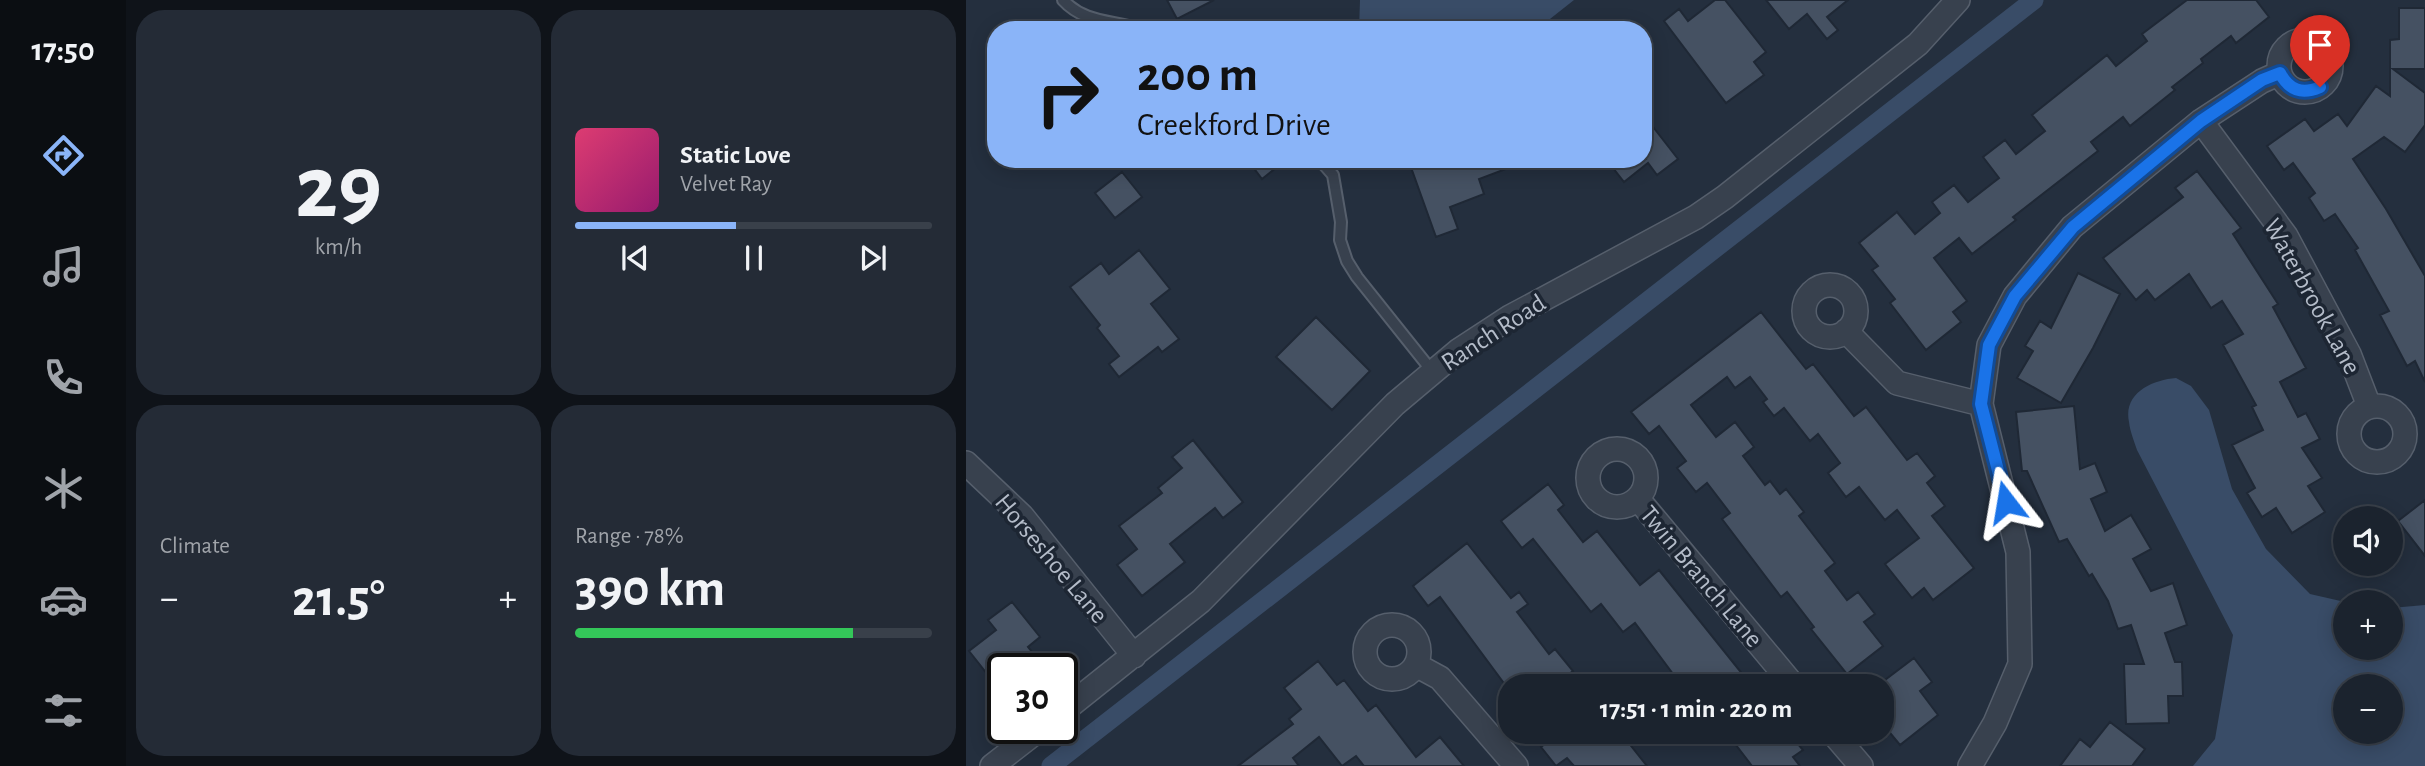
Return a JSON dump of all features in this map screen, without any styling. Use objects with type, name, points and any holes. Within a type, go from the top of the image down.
[{"type":"street","name":"Ranch Road","points":[[1078,700],[1201,601],[1395,404],[1432,371],[1510,317],[1696,217],[1725,197],[1918,44],[1958,0]]},
{"type":"street","points":[[1970,766],[1995,723],[2020,664],[2018,552],[1981,404],[1989,345],[2015,296],[2073,227],[2201,121],[2262,80],[2280,73]]},
{"type":"street","name":"Waterbrook Lane","points":[[2201,121],[2286,236],[2349,354],[2370,406]]},
{"type":"street","points":[[1846,331],[1897,383],[1981,404]]},
{"type":"street","name":"Horseshoe Lane","points":[[966,463],[1022,516],[1134,656]]},
{"type":"street","name":"Twin Branch Lane","points":[[1637,499],[1784,674]]},
{"type":"street","points":[[1416,665],[1440,678],[1516,766]]},
{"type":"street","points":[[992,766],[1020,744]]},
{"type":"street","points":[[1842,744],[1861,766]]},
{"type":"lane","points":[[1063,0],[1071,9],[1095,21]]},
{"type":"lane","points":[[1327,168],[1333,175],[1341,222],[1340,240],[1347,261],[1432,371]]},
{"type":"water","points":[[1360,0],[1574,0],[1547,21],[1359,21]]},
{"type":"water","points":[[2176,378],[2191,386],[2209,410],[2232,489],[2266,549],[2310,594],[2333,599],[2333,660],[2403,660],[2403,607],[2425,605],[2425,766],[2193,766],[2215,739],[2233,635],[2137,450],[2130,429],[2130,403],[2141,390]]},
{"type":"building","points":[[1167,0],[1214,0],[1177,19]]},
{"type":"building","points":[[1715,0],[1725,0],[1766,52],[1754,62],[1764,75],[1726,103],[1664,21],[1679,9],[1688,21]]},
{"type":"building","points":[[1766,0],[1848,0],[1827,17],[1838,30],[1827,39],[1807,14],[1789,29]]},
{"type":"building","points":[[2187,0],[2256,0],[2269,17],[2236,43],[2231,36],[2201,59],[2203,63],[2172,87],[2175,90],[2130,126],[2123,117],[2091,142],[2098,151],[2013,217],[2016,220],[1972,254],[1959,238],[1934,258],[1967,301],[1953,312],[1961,322],[1926,350],[1890,303],[1895,299],[1872,270],[1878,266],[1859,243],[1897,212],[1915,234],[1940,213],[1932,202],[1954,185],[1968,202],[1999,178],[1983,157],[2005,140],[2016,154],[2045,131],[2032,115],[2107,55],[2116,66],[2147,41],[2142,34]]},
{"type":"building","points":[[2399,8],[2425,8],[2425,69],[2393,69],[2425,93],[2425,125],[2405,152],[2384,137],[2353,159],[2425,276],[2425,382],[2415,361],[2407,366],[2380,315],[2389,311],[2355,250],[2358,248],[2335,214],[2324,221],[2309,198],[2315,193],[2293,163],[2284,170],[2267,146],[2305,119],[2314,131],[2338,114],[2347,126],[2376,86],[2390,96],[2390,40],[2399,39]]},
{"type":"building","points":[[1652,126],[1678,159],[1657,175],[1652,168]]},
{"type":"building","points":[[1254,168],[1276,168],[1262,179]]},
{"type":"building","points":[[1411,168],[1508,168],[1479,179],[1484,194],[1450,207],[1458,229],[1436,237]]},
{"type":"building","points":[[1613,168],[1642,168],[1624,182]]},
{"type":"building","points":[[2197,171],[2241,228],[2233,234],[2278,304],[2273,307],[2306,368],[2280,382],[2298,417],[2306,413],[2320,439],[2302,448],[2322,478],[2308,486],[2325,512],[2292,533],[2276,508],[2262,517],[2247,493],[2255,488],[2232,445],[2263,430],[2252,407],[2256,405],[2223,345],[2243,334],[2222,301],[2211,308],[2189,274],[2155,300],[2147,290],[2136,300],[2103,258],[2183,197],[2175,188]]},
{"type":"building","points":[[1122,172],[1142,197],[1115,218],[1095,193]]},
{"type":"building","points":[[1139,250],[1170,289],[1151,304],[1179,339],[1162,352],[1158,347],[1119,377],[1109,364],[1119,356],[1097,328],[1100,325],[1070,287],[1101,263],[1109,274]]},
{"type":"building","points":[[2078,273],[2120,294],[2061,403],[2017,378],[2033,351],[2025,346],[2040,321],[2051,328]]},
{"type":"building","points":[[1761,312],[1806,369],[1813,364],[1854,416],[1866,407],[1907,460],[1917,453],[1935,476],[1927,483],[1945,506],[1932,516],[1974,568],[1933,600],[1924,588],[1912,598],[1885,564],[1919,538],[1897,510],[1885,520],[1859,487],[1846,497],[1828,473],[1840,463],[1818,434],[1810,441],[1784,408],[1774,416],[1763,402],[1767,399],[1750,377],[1735,388],[1727,377],[1691,405],[1716,437],[1735,422],[1754,447],[1743,456],[1765,485],[1770,481],[1780,494],[1786,489],[1804,512],[1799,516],[1835,563],[1825,571],[1847,600],[1858,592],[1875,614],[1864,622],[1883,646],[1847,674],[1811,629],[1814,627],[1787,592],[1781,597],[1722,519],[1730,513],[1707,483],[1696,492],[1677,468],[1686,461],[1659,426],[1649,434],[1631,412]]},
{"type":"building","points":[[1316,317],[1370,371],[1332,410],[1276,357]]},
{"type":"building","points":[[2074,406],[2080,469],[2095,463],[2107,492],[2091,499],[2105,531],[2131,515],[2151,549],[2133,559],[2151,591],[2173,583],[2187,625],[2165,633],[2175,662],[2182,662],[2183,696],[2168,696],[2169,723],[2126,724],[2124,664],[2144,664],[2131,625],[2118,629],[2108,601],[2092,574],[2089,576],[2067,539],[2059,542],[2027,471],[2022,471],[2016,412]]},
{"type":"building","points":[[1193,440],[1243,502],[1223,518],[1215,508],[1170,544],[1185,562],[1142,596],[1117,565],[1137,549],[1119,526],[1162,493],[1158,488],[1182,468],[1172,457]]},
{"type":"building","points":[[1548,484],[1564,505],[1558,510],[1583,542],[1597,531],[1640,585],[1659,570],[1742,674],[1673,674],[1635,623],[1623,632],[1601,604],[1591,612],[1533,539],[1522,548],[1501,521]]},
{"type":"building","points":[[2425,500],[2425,556],[2403,527],[2403,517]]},
{"type":"building","points":[[1467,543],[1511,598],[1519,592],[1528,604],[1517,612],[1549,654],[1555,649],[1573,671],[1569,674],[1498,675],[1440,597],[1428,606],[1413,586]]},
{"type":"building","points":[[1012,602],[1040,637],[1028,647],[1033,653],[987,653],[987,674],[969,651],[996,630],[988,620]]},
{"type":"building","points":[[1914,658],[1932,682],[1920,691],[1938,715],[1900,745],[1894,738],[1893,674]]},
{"type":"building","points":[[1318,661],[1337,685],[1344,680],[1368,711],[1376,705],[1416,757],[1440,737],[1464,766],[1364,766],[1356,756],[1342,766],[1319,737],[1293,758],[1299,766],[1238,766],[1293,724],[1289,719],[1301,709],[1284,688]]},
{"type":"building","points":[[2110,722],[2145,749],[2132,766],[2060,766],[2080,739],[2090,747]]},
{"type":"building","points":[[1545,744],[1630,744],[1647,766],[1574,766],[1567,758],[1556,766],[1541,747]]},
{"type":"building","points":[[1735,744],[1798,744],[1803,750],[1793,757],[1800,766],[1752,766]]},
{"type":"waterway","points":[[1051,766],[2034,0]]},
{"type":"route","points":[[2006,502],[1981,404],[1989,345],[2015,296],[2073,227],[2201,121],[2262,80],[2280,73],[2289,86],[2296,90],[2304,92],[2320,87]]}]
